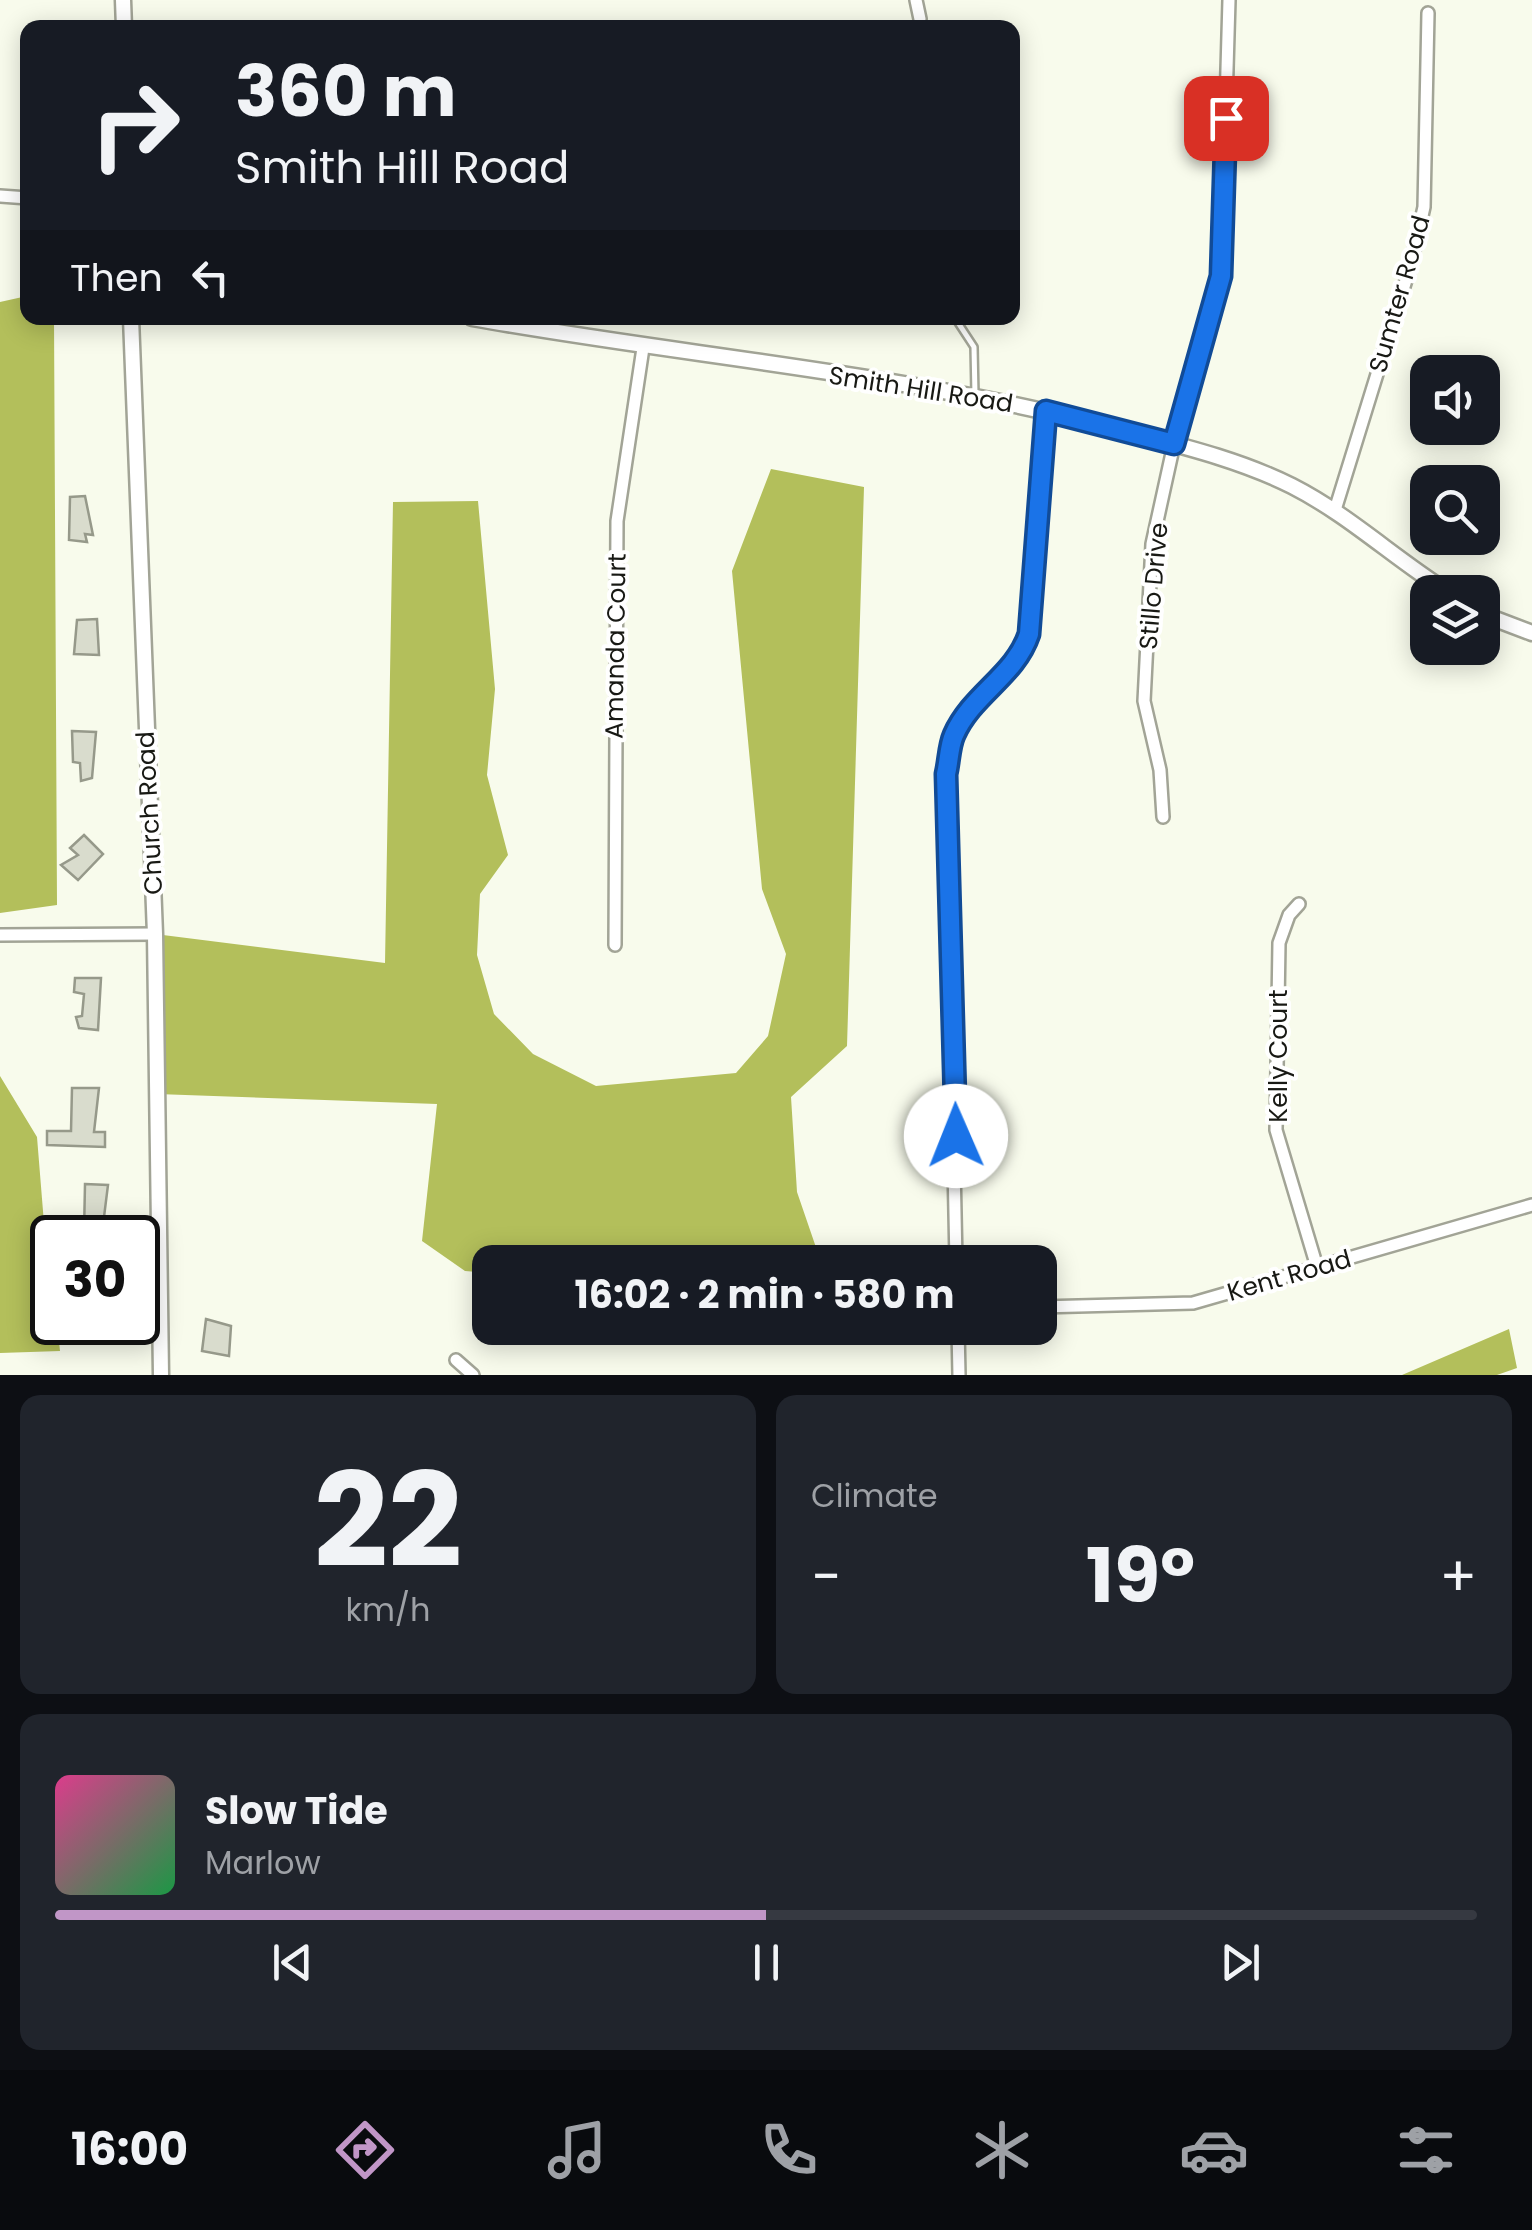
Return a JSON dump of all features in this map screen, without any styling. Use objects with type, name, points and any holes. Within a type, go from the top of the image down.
[{"type":"street","points":[[916,0],[920,19]]},
{"type":"street","name":"Stillo Drive","points":[[1164,817],[1160,770],[1144,701],[1152,544],[1174,444],[1221,276],[1229,0]]},
{"type":"street","name":"Sumter Road","points":[[1334,510],[1411,264],[1424,206],[1428,13]]},
{"type":"street","name":"Church Road","points":[[132,325],[155,934],[161,1375]]},
{"type":"street","name":"Smith Hill Road","points":[[512,325],[643,348],[975,394],[1174,444],[1238,463],[1334,510],[1424,575]]},
{"type":"street","name":"Amanda Court","points":[[615,945],[617,520],[643,348]]},
{"type":"street","points":[[956,1245],[946,774],[953,737],[970,710],[1020,660],[1029,634],[1046,411]]},
{"type":"street","points":[[1500,621],[1532,633]]},
{"type":"street","name":"Kelly Court","points":[[1298,904],[1289,915],[1279,943],[1276,1130],[1316,1267]]},
{"type":"street","points":[[0,935],[155,934]]},
{"type":"street","name":"Kent Road","points":[[1057,1307],[1192,1303],[1532,1205]]},
{"type":"street","points":[[959,1345],[960,1375]]},
{"type":"street","points":[[456,1360],[473,1375]]},
{"type":"lane","points":[[960,325],[974,347],[975,394]]},
{"type":"green space","points":[[20,298],[20,325],[54,325],[57,905],[0,913],[0,302]]},
{"type":"green space","points":[[771,469],[864,487],[847,1046],[791,1097],[797,1192],[815,1245],[472,1245],[472,1272],[465,1271],[422,1241],[437,1104],[157,1094],[155,934],[385,963],[393,502],[478,501],[495,689],[487,775],[508,855],[480,894],[477,955],[494,1014],[533,1054],[596,1086],[736,1073],[768,1036],[786,954],[762,889],[732,571]]},
{"type":"green space","points":[[0,1076],[37,1137],[43,1215],[30,1215],[30,1345],[59,1345],[60,1351],[0,1353]]},
{"type":"green space","points":[[1509,1329],[1517,1368],[1497,1375],[1402,1375]]},
{"type":"building","points":[[85,496],[93,535],[85,534],[87,542],[69,540],[70,497]]},
{"type":"building","points":[[97,619],[99,655],[74,654],[77,620]]},
{"type":"building","points":[[72,731],[96,732],[92,778],[81,781],[80,763],[73,762]]},
{"type":"building","points":[[84,835],[103,854],[78,880],[61,865],[78,855],[70,848]]},
{"type":"building","points":[[75,978],[101,978],[98,1030],[79,1028],[76,1017],[82,1016],[84,994],[74,992]]},
{"type":"building","points":[[72,1088],[99,1088],[94,1132],[105,1132],[105,1147],[47,1145],[47,1131],[71,1131]]},
{"type":"building","points":[[85,1184],[108,1185],[104,1215],[84,1215]]},
{"type":"building","points":[[206,1319],[231,1326],[229,1356],[202,1351]]},
{"type":"route","points":[[956,1136],[946,774],[953,737],[970,710],[1020,660],[1029,634],[1046,411],[1174,444],[1221,276],[1226,118]]}]
